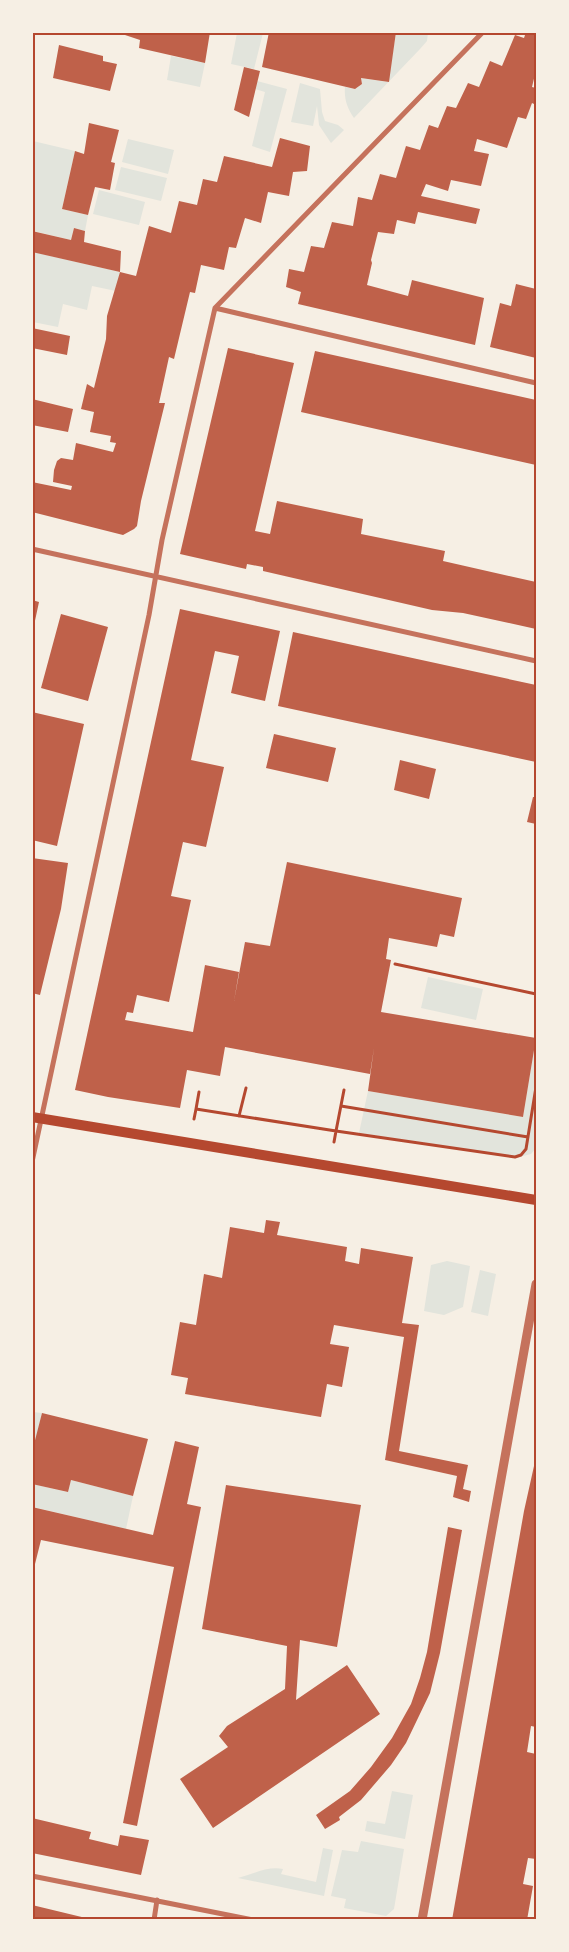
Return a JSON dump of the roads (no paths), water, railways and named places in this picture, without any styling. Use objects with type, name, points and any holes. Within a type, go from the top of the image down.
[{"type":"main road","points":[[37,1118],[536,1200]]},
{"type":"street","points":[[32,1162],[37,1118],[164,530],[215,308],[483,32]]},
{"type":"street","points":[[215,308],[536,383]]},
{"type":"street","points":[[32,549],[155,578],[536,661]]},
{"type":"street","points":[[422,1920],[536,1284]]},
{"type":"street","points":[[32,1876],[253,1920]]},
{"type":"street","points":[[154,1920],[157,1900]]}]
